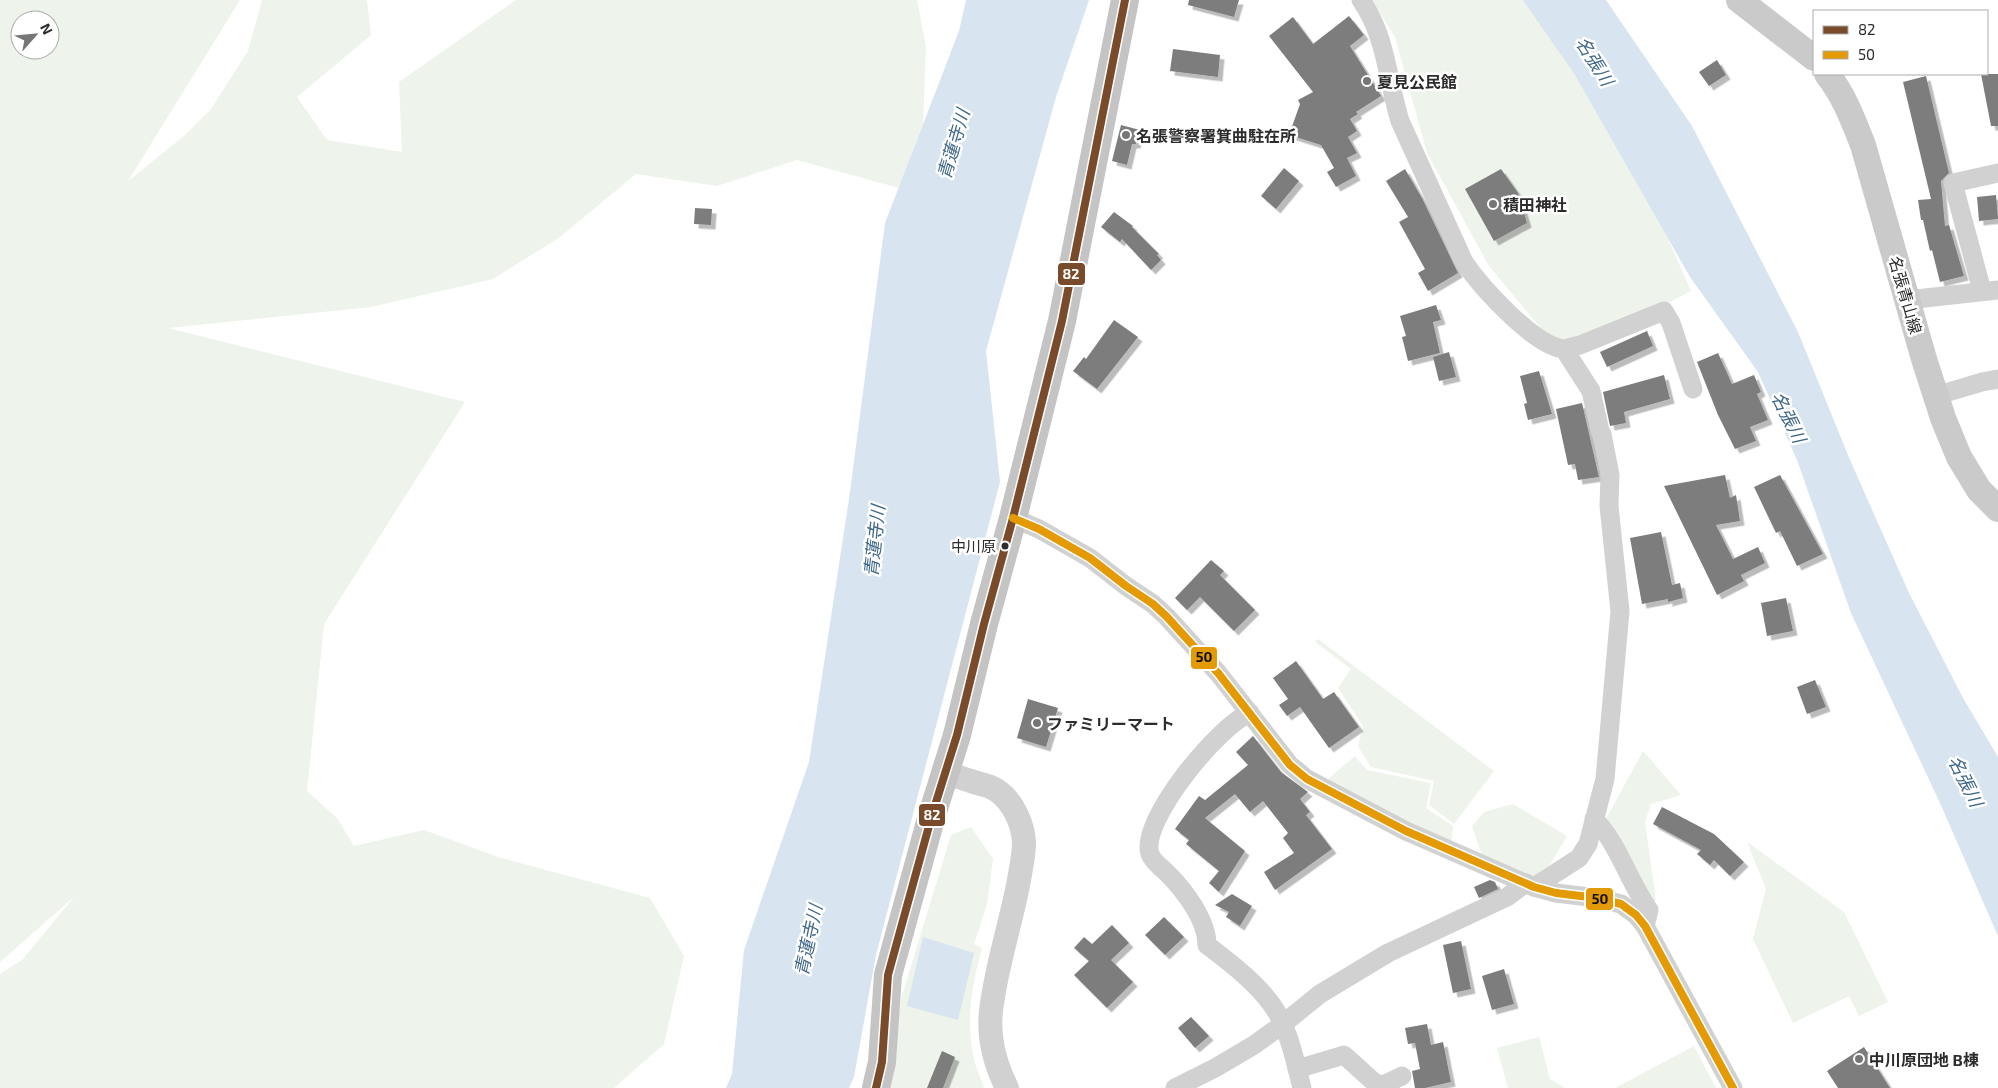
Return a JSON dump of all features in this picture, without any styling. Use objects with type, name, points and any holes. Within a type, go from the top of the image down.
[{"type":"main road","points":[[876,1088],[882,1062],[888,975],[932,815],[946,772],[1013,518],[1062,321],[1126,0]]},
{"type":"main road","points":[[1739,0],[1813,57]]},
{"type":"main road","name":"名張青山線","points":[[1828,75],[1836,85],[1850,112],[1863,145],[1942,418],[1959,456],[1979,490],[1998,509]]},
{"type":"street","points":[[1361,0],[1372,16],[1382,44],[1394,104],[1400,121],[1464,262],[1474,277],[1527,328],[1544,342],[1556,348],[1564,349],[1580,345],[1664,311],[1671,323],[1693,389]]},
{"type":"street","points":[[1907,300],[1990,291],[1953,182],[1998,173]]},
{"type":"street","points":[[1175,1088],[1215,1068],[1254,1045],[1320,994],[1388,953],[1456,923],[1530,885],[1579,858],[1588,844],[1605,779],[1620,611],[1609,506],[1610,475],[1602,434],[1591,391],[1564,349]]},
{"type":"street","points":[[1936,396],[1998,379]]},
{"type":"street","points":[[1013,518],[1039,529],[1090,558],[1153,604],[1218,673],[1290,765],[1307,779],[1406,831],[1530,885],[1556,893],[1597,898],[1621,904],[1645,926],[1733,1088]]},
{"type":"street","points":[[1250,713],[1240,716],[1198,756],[1163,808],[1149,837],[1148,845],[1154,861],[1175,882],[1200,917],[1207,936],[1207,945],[1239,971],[1272,1004],[1283,1024],[1302,1088]]},
{"type":"street","points":[[946,772],[972,782],[986,784],[1000,792],[1012,807],[1021,825],[1024,843],[1014,911],[995,980],[990,1012],[992,1049],[1007,1088]]},
{"type":"street","points":[[1594,819],[1604,828],[1636,893],[1649,910],[1645,926]]},
{"type":"street","points":[[1297,1069],[1344,1056],[1376,1083],[1383,1085],[1402,1076]]},
{"type":"shaded area","points":[[0,0],[240,0],[128,181],[185,135],[211,109],[248,51],[262,0],[367,0],[371,35],[297,97],[327,140],[402,152],[399,82],[516,0],[917,0],[926,47],[923,123],[899,188],[797,160],[717,186],[636,174],[560,237],[493,279],[371,307],[168,328],[465,402],[324,624],[307,791],[337,818],[354,846],[424,830],[498,857],[650,898],[684,956],[664,1044],[614,1088],[0,1088],[0,974],[22,960],[75,896],[0,962]]},
{"type":"shaded area","points":[[1372,0],[1545,0],[1595,73],[1691,291],[1666,304],[1564,342],[1549,338],[1489,266],[1427,153],[1395,37]]},
{"type":"shaded area","points":[[1318,639],[1494,771],[1454,824],[1429,805],[1434,781],[1371,767],[1358,746],[1363,726],[1338,688],[1351,669],[1315,642]]},
{"type":"shaded area","points":[[1643,751],[1681,795],[1651,804],[1645,822],[1656,901],[1649,902],[1606,819]]},
{"type":"shaded area","points":[[1355,756],[1367,770],[1431,783],[1426,808],[1453,826],[1451,845],[1327,780]]},
{"type":"shaded area","points":[[1513,804],[1567,836],[1536,888],[1482,855],[1472,826],[1484,812]]},
{"type":"shaded area","points":[[971,827],[993,859],[987,904],[974,944],[982,948],[975,975],[970,1014],[973,1055],[984,1088],[887,1088],[901,999],[951,835]]},
{"type":"shaded area","points":[[1747,842],[1844,912],[1888,1002],[1859,1016],[1849,996],[1793,1023],[1753,939],[1766,889]]},
{"type":"shaded area","points":[[1539,1037],[1550,1079],[1565,1088],[1508,1088],[1497,1048]]},
{"type":"shaded area","points":[[1694,1046],[1716,1088],[1615,1088]]},
{"type":"water","name":"青蓮寺川","points":[[966,0],[1089,0],[1056,97],[986,351],[1000,482],[876,955],[854,1077],[849,1088],[726,1088],[732,1074],[744,950],[809,762],[850,492],[885,223],[959,31]]},
{"type":"water","name":"名張川","points":[[1523,0],[1606,0],[1692,126],[1798,332],[1850,460],[1909,593],[1963,698],[1998,757],[1998,936],[1940,803],[1851,613],[1797,460],[1758,372],[1690,277],[1575,75]]},
{"type":"water","points":[[923,937],[974,953],[958,1020],[907,1006]]},
{"type":"building","points":[[1189,0],[1239,0],[1234,17],[1188,5]]},
{"type":"building","points":[[1349,16],[1364,35],[1350,46],[1381,96],[1356,112],[1358,114],[1350,119],[1357,131],[1348,137],[1357,153],[1347,158],[1356,176],[1336,187],[1327,172],[1334,168],[1321,145],[1289,135],[1300,104],[1298,100],[1313,92],[1269,36],[1293,17],[1313,44]]},
{"type":"building","points":[[1173,49],[1220,55],[1218,77],[1170,71]]},
{"type":"building","points":[[1717,60],[1726,75],[1709,86],[1699,72]]},
{"type":"building","points":[[1998,74],[1998,126],[1991,126],[1981,75]]},
{"type":"building","points":[[1926,76],[1949,173],[1941,181],[1945,226],[1949,225],[1964,276],[1940,282],[1923,220],[1921,220],[1918,200],[1931,199],[1903,82]]},
{"type":"building","points":[[1121,125],[1140,130],[1136,144],[1132,144],[1127,165],[1112,161]]},
{"type":"building","points":[[1284,168],[1299,181],[1276,209],[1261,196]]},
{"type":"building","points":[[1405,169],[1423,200],[1458,273],[1428,291],[1418,273],[1425,269],[1399,222],[1408,217],[1386,181]]},
{"type":"building","points":[[1501,169],[1518,193],[1527,223],[1494,241],[1465,189]]},
{"type":"building","points":[[1996,195],[1998,219],[1979,221],[1977,197]]},
{"type":"building","points":[[695,208],[712,209],[711,225],[694,224]]},
{"type":"building","points":[[1114,212],[1133,226],[1159,254],[1157,255],[1161,260],[1151,270],[1122,239],[1120,242],[1101,227]]},
{"type":"building","points":[[1436,305],[1441,320],[1433,322],[1440,353],[1408,361],[1402,337],[1406,336],[1400,316]]},
{"type":"building","points":[[1114,320],[1138,337],[1097,389],[1073,371],[1084,357],[1086,359]]},
{"type":"building","points":[[1647,331],[1653,346],[1607,367],[1600,352]]},
{"type":"building","points":[[1449,352],[1456,377],[1439,381],[1433,357]]},
{"type":"building","points":[[1718,353],[1732,384],[1754,375],[1761,392],[1757,394],[1768,420],[1750,427],[1756,441],[1735,449],[1718,415],[1697,362]]},
{"type":"building","points":[[1539,371],[1552,414],[1528,420],[1524,404],[1527,403],[1520,376]]},
{"type":"building","points":[[1664,375],[1670,399],[1624,412],[1626,423],[1610,426],[1603,392]]},
{"type":"building","points":[[1582,403],[1599,477],[1578,480],[1575,464],[1568,465],[1556,409]]},
{"type":"building","points":[[1725,475],[1730,498],[1736,495],[1740,521],[1716,525],[1733,559],[1758,547],[1765,563],[1741,575],[1744,581],[1717,595],[1664,486]]},
{"type":"building","points":[[1780,475],[1823,554],[1797,566],[1780,531],[1776,533],[1754,487]]},
{"type":"building","points":[[1661,532],[1672,585],[1680,583],[1683,598],[1668,602],[1668,599],[1642,604],[1630,538]]},
{"type":"building","points":[[1211,560],[1224,571],[1220,575],[1255,610],[1234,631],[1200,597],[1187,610],[1175,598]]},
{"type":"building","points":[[1786,598],[1793,631],[1767,636],[1761,603]]},
{"type":"building","points":[[1296,661],[1323,699],[1334,692],[1359,727],[1329,748],[1300,707],[1287,716],[1279,705],[1288,699],[1273,678]]},
{"type":"building","points":[[1815,680],[1826,707],[1807,714],[1797,687]]},
{"type":"building","name":"ファミリーマート","points":[[1028,699],[1058,708],[1046,747],[1017,738]]},
{"type":"building","points":[[1253,736],[1281,772],[1308,792],[1300,799],[1310,812],[1306,815],[1332,849],[1275,890],[1264,872],[1294,853],[1283,838],[1288,833],[1263,801],[1250,812],[1235,794],[1205,818],[1245,851],[1219,892],[1209,883],[1219,871],[1186,844],[1189,840],[1175,829],[1199,796],[1205,800],[1248,765],[1236,752]]},
{"type":"building","points":[[1662,807],[1714,834],[1744,862],[1730,876],[1714,860],[1710,865],[1697,854],[1701,850],[1653,824]]},
{"type":"building","points":[[1490,880],[1495,882],[1498,889],[1479,898],[1474,887]]},
{"type":"building","points":[[1232,894],[1252,906],[1240,926],[1226,917],[1229,912],[1215,905]]},
{"type":"building","points":[[1164,917],[1184,937],[1165,955],[1145,935]]},
{"type":"building","points":[[1112,925],[1129,943],[1111,960],[1133,982],[1107,1008],[1074,975],[1089,961],[1074,948],[1084,937],[1092,944]]},
{"type":"building","points":[[1461,941],[1471,989],[1453,993],[1443,945]]},
{"type":"building","points":[[1504,969],[1514,1004],[1492,1010],[1482,976]]},
{"type":"building","points":[[1191,1017],[1209,1036],[1195,1048],[1178,1028]]},
{"type":"building","points":[[1427,1024],[1431,1045],[1443,1042],[1451,1082],[1425,1088],[1415,1088],[1412,1071],[1420,1069],[1415,1043],[1408,1044],[1405,1028]]},
{"type":"building","name":"中川原団地 B棟","points":[[1864,1047],[1890,1088],[1838,1088],[1827,1071]]},
{"type":"building","points":[[942,1051],[955,1057],[943,1088],[927,1088]]},
{"type":"transit line","name":"82","points":[[876,1088],[882,1062],[888,975],[932,815],[957,735],[1062,321],[1125,0]]},
{"type":"transit line","name":"50","points":[[1013,518],[1039,529],[1090,558],[1153,604],[1218,673],[1290,765],[1307,779],[1406,831],[1534,887],[1556,893],[1597,898],[1621,904],[1636,915],[1645,926],[1733,1088]]},
{"type":"place","name":"夏見公民館","points":[[1367,81]]},
{"type":"place","name":"名張警察署箕曲駐在所","points":[[1126,135]]},
{"type":"place","name":"積田神社","points":[[1493,204]]},
{"type":"place","name":"中川原","points":[[1005,546]]},
{"type":"place","name":"ファミリーマート","points":[[1037,723]]},
{"type":"place","name":"中川原団地 B棟","points":[[1859,1059]]}]
